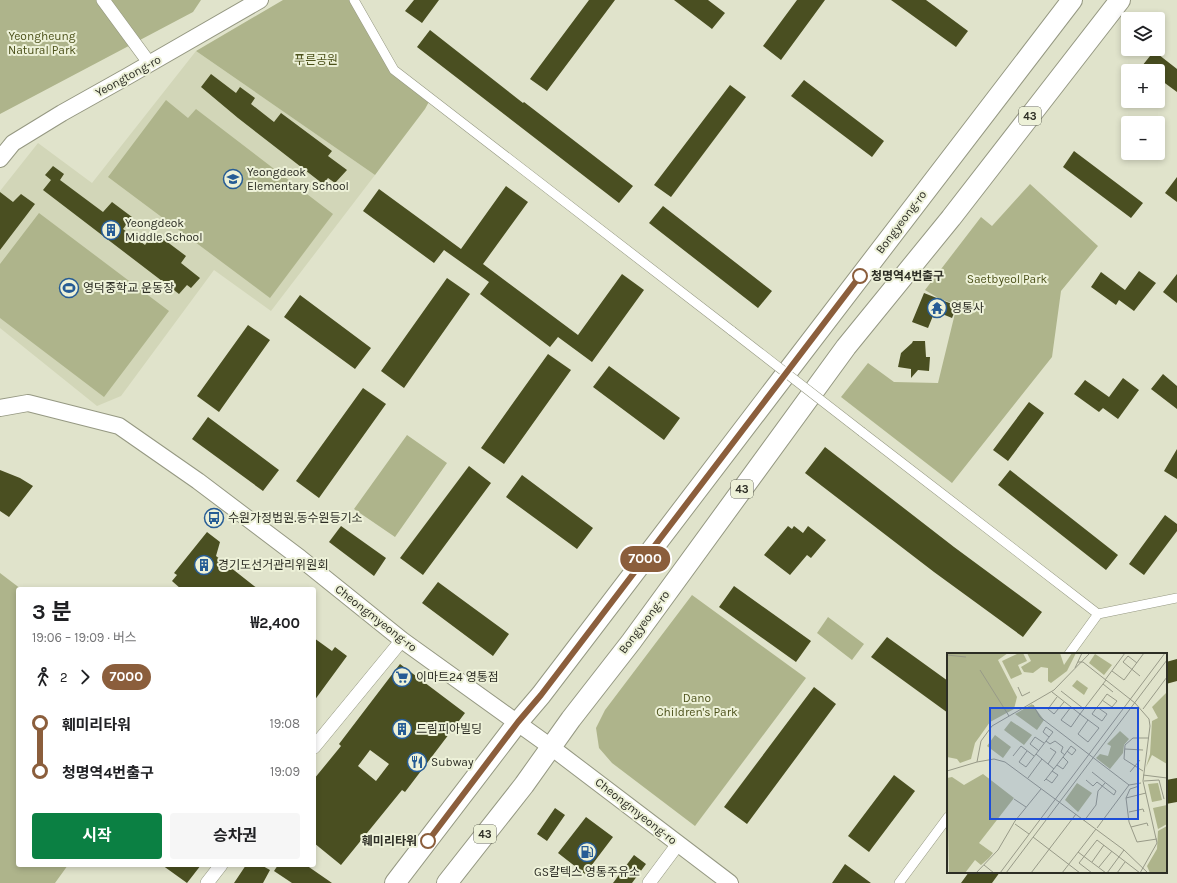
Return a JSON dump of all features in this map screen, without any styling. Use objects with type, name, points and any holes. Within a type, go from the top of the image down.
[{"type":"main road","name":"Bongyeong-ro","points":[[395,883],[518,722],[546,689],[1072,0]]},
{"type":"main road","name":"Bongyeong-ro","points":[[446,883],[524,785],[551,746],[631,642],[846,347],[951,218],[1120,0]]},
{"type":"street","points":[[103,0],[150,64]]},
{"type":"street","name":"Yeongtong-ro","points":[[0,159],[13,144],[56,116],[150,64],[260,0]]},
{"type":"street","points":[[354,0],[394,70],[1098,614]]},
{"type":"street","name":"Cheongmyeong-ro","points":[[0,408],[28,403],[118,426],[198,481],[300,558],[402,640],[551,746],[730,883]]},
{"type":"street","points":[[1070,653],[1098,614],[1177,598]]},
{"type":"street","points":[[316,745],[402,640]]},
{"type":"street","points":[[899,883],[947,818]]},
{"type":"street","points":[[649,883],[678,844]]},
{"type":"street","points":[[207,883],[219,867]]},
{"type":"shaded area","points":[[196,51],[375,175],[271,311],[214,270],[121,396],[97,406],[0,328],[0,191],[38,143],[92,183]]},
{"type":"green space","name":"Yeongheung Natural Park","points":[[0,0],[201,0],[193,12],[0,114]]},
{"type":"green space","name":"푸른공원","points":[[283,0],[351,0],[394,70],[431,98],[425,109],[375,175],[196,51]]},
{"type":"green space","points":[[166,100],[188,118],[196,109],[333,214],[270,298],[108,177]]},
{"type":"green space","name":"Saetbyeol Park","points":[[1030,184],[1098,246],[1061,291],[1052,357],[952,483],[841,397],[868,363],[894,382],[938,383],[957,305],[938,298],[925,290],[981,217],[992,226]]},
{"type":"green space","name":"영덕중학교 운동장","points":[[39,213],[169,311],[104,397],[0,318],[0,264]]},
{"type":"green space","points":[[407,435],[447,463],[395,537],[354,509]]},
{"type":"green space","points":[[0,573],[18,587],[16,587],[16,867],[67,867],[55,883],[0,883]]},
{"type":"green space","name":"Dano Children's Park","points":[[692,595],[806,678],[695,826],[612,763],[599,748],[596,728],[605,710]]},
{"type":"green space","points":[[828,617],[864,644],[852,660],[817,633]]},
{"type":"building","points":[[414,0],[439,0],[422,23],[405,11]]},
{"type":"building","points":[[589,0],[615,0],[547,91],[530,79]]},
{"type":"building","points":[[674,0],[708,0],[725,13],[712,29]]},
{"type":"building","points":[[797,0],[825,0],[781,60],[763,46]]},
{"type":"building","points":[[891,0],[926,0],[968,31],[956,47]]},
{"type":"building","points":[[430,30],[523,103],[524,102],[633,186],[619,203],[417,47]]},
{"type":"building","points":[[1150,56],[1160,56],[1177,69],[1177,92],[1165,83],[1165,64],[1144,64]]},
{"type":"building","points":[[211,74],[236,93],[240,87],[255,98],[251,104],[274,122],[281,113],[332,151],[328,156],[347,170],[335,183],[328,178],[323,184],[238,118],[201,87]]},
{"type":"building","points":[[804,80],[884,141],[872,157],[791,96]]},
{"type":"building","points":[[730,85],[746,97],[671,197],[654,185]]},
{"type":"building","points":[[1074,151],[1143,203],[1131,218],[1063,167]]},
{"type":"building","name":"Yeongdeok Middle School","points":[[53,166],[64,174],[60,180],[103,212],[112,202],[132,217],[123,229],[145,245],[154,232],[186,256],[181,263],[200,278],[191,288],[187,285],[179,294],[43,190],[51,180],[45,175]]},
{"type":"building","points":[[1177,177],[1177,202],[1165,193]]},
{"type":"building","points":[[506,186],[528,202],[483,264],[578,335],[622,274],[644,290],[592,362],[558,337],[550,347],[480,294],[489,282],[444,250],[434,263],[363,211],[379,189],[461,249]]},
{"type":"building","points":[[0,192],[13,202],[21,194],[35,204],[0,250]]},
{"type":"building","points":[[663,206],[772,291],[758,308],[649,223]]},
{"type":"building","points":[[1139,271],[1156,283],[1134,311],[1119,300],[1116,305],[1091,287],[1101,272],[1125,290]]},
{"type":"building","points":[[1177,274],[1177,303],[1163,292]]},
{"type":"building","points":[[447,278],[470,294],[404,388],[381,371]]},
{"type":"building","name":"영통사","points":[[924,293],[957,306],[952,318],[935,311],[928,328],[912,322]]},
{"type":"building","points":[[300,295],[371,348],[355,369],[284,317]]},
{"type":"building","points":[[248,325],[270,340],[219,412],[197,396]]},
{"type":"building","points":[[913,341],[925,341],[926,357],[930,357],[929,371],[918,370],[911,378],[911,369],[898,367],[901,353]]},
{"type":"building","points":[[548,354],[571,370],[504,464],[481,448]]},
{"type":"building","points":[[609,366],[680,418],[664,440],[593,387]]},
{"type":"building","points":[[1163,374],[1177,386],[1177,409],[1151,389]]},
{"type":"building","points":[[1123,378],[1139,390],[1118,419],[1103,408],[1099,412],[1074,394],[1085,380],[1109,397]]},
{"type":"building","points":[[363,388],[386,404],[319,498],[296,481]]},
{"type":"building","points":[[1029,402],[1044,413],[1008,461],[993,450]]},
{"type":"building","points":[[208,417],[279,470],[263,491],[192,439]]},
{"type":"building","points":[[825,447],[954,547],[1042,612],[1023,637],[934,572],[805,473]]},
{"type":"building","points":[[1177,449],[1177,479],[1164,471]]},
{"type":"building","points":[[469,466],[491,483],[423,575],[400,558]]},
{"type":"building","points":[[0,470],[20,478],[33,486],[9,517],[0,511]]},
{"type":"building","points":[[1010,470],[1118,555],[1106,570],[998,485]]},
{"type":"building","points":[[522,475],[593,528],[577,549],[506,497]]},
{"type":"building","points":[[1165,515],[1177,524],[1177,531],[1144,575],[1129,564]]},
{"type":"building","points":[[341,526],[386,558],[374,576],[329,542]]},
{"type":"building","points":[[788,526],[792,529],[794,526],[803,533],[808,526],[826,540],[811,558],[807,555],[790,575],[764,555]]},
{"type":"building","name":"경기도선거관리위원회","points":[[207,532],[220,542],[216,556],[255,587],[179,587],[172,581],[177,575],[174,573]]},
{"type":"building","points":[[438,582],[509,634],[493,656],[422,603]]},
{"type":"building","points":[[734,586],[811,641],[796,662],[719,607]]},
{"type":"building","points":[[887,637],[947,680],[947,712],[871,657]]},
{"type":"building","points":[[316,639],[332,651],[335,647],[347,656],[316,698]]},
{"type":"building","points":[[1177,659],[1177,681],[1167,684],[1167,662]]},
{"type":"building","points":[[400,664],[465,713],[405,792],[402,790],[341,865],[316,845],[316,777],[341,746],[339,744]],"holes":[[[370,750],[389,764],[376,781],[358,766]]]},
{"type":"building","points":[[814,687],[836,704],[747,824],[724,807]]},
{"type":"building","points":[[894,775],[915,791],[869,852],[848,836]]},
{"type":"building","points":[[1177,778],[1177,802],[1167,804],[1167,780]]},
{"type":"building","points":[[555,808],[565,815],[547,841],[537,834]]},
{"type":"building","points":[[586,817],[613,837],[585,874],[558,853]]},
{"type":"building","points":[[634,855],[646,864],[632,883],[613,883]]},
{"type":"building","points":[[845,864],[871,883],[832,883]]},
{"type":"building","points":[[165,867],[199,867],[187,883]]},
{"type":"building","points":[[245,867],[265,867],[270,870],[263,883],[234,883]]},
{"type":"building","points":[[277,867],[309,867],[332,883],[292,883],[274,871]]},
{"type":"building","points":[[968,873],[999,873],[992,883],[961,883]]},
{"type":"bus line","name":"7000","points":[[428,841],[860,276]]},
{"type":"place","name":"Yeongdeok Elementary School","points":[[233,179]]},
{"type":"place","name":"Yeongdeok Middle School","points":[[111,230]]},
{"type":"place","name":"청명역4번출구","points":[[860,276]]},
{"type":"place","name":"영덕중학교 운동장","points":[[69,288]]},
{"type":"place","name":"영통사","points":[[937,308]]},
{"type":"place","name":"수원가정법원.동수원등기소","points":[[214,518]]},
{"type":"place","name":"경기도선거관리위원회","points":[[204,565]]},
{"type":"place","name":"이마트24 영통점","points":[[402,677]]},
{"type":"place","name":"드림피아빌딩","points":[[402,729]]},
{"type":"place","name":"Subway","points":[[417,762]]},
{"type":"place","name":"훼미리타워","points":[[428,841]]},
{"type":"place","name":"GS칼텍스 영통주유소","points":[[587,852]]}]
